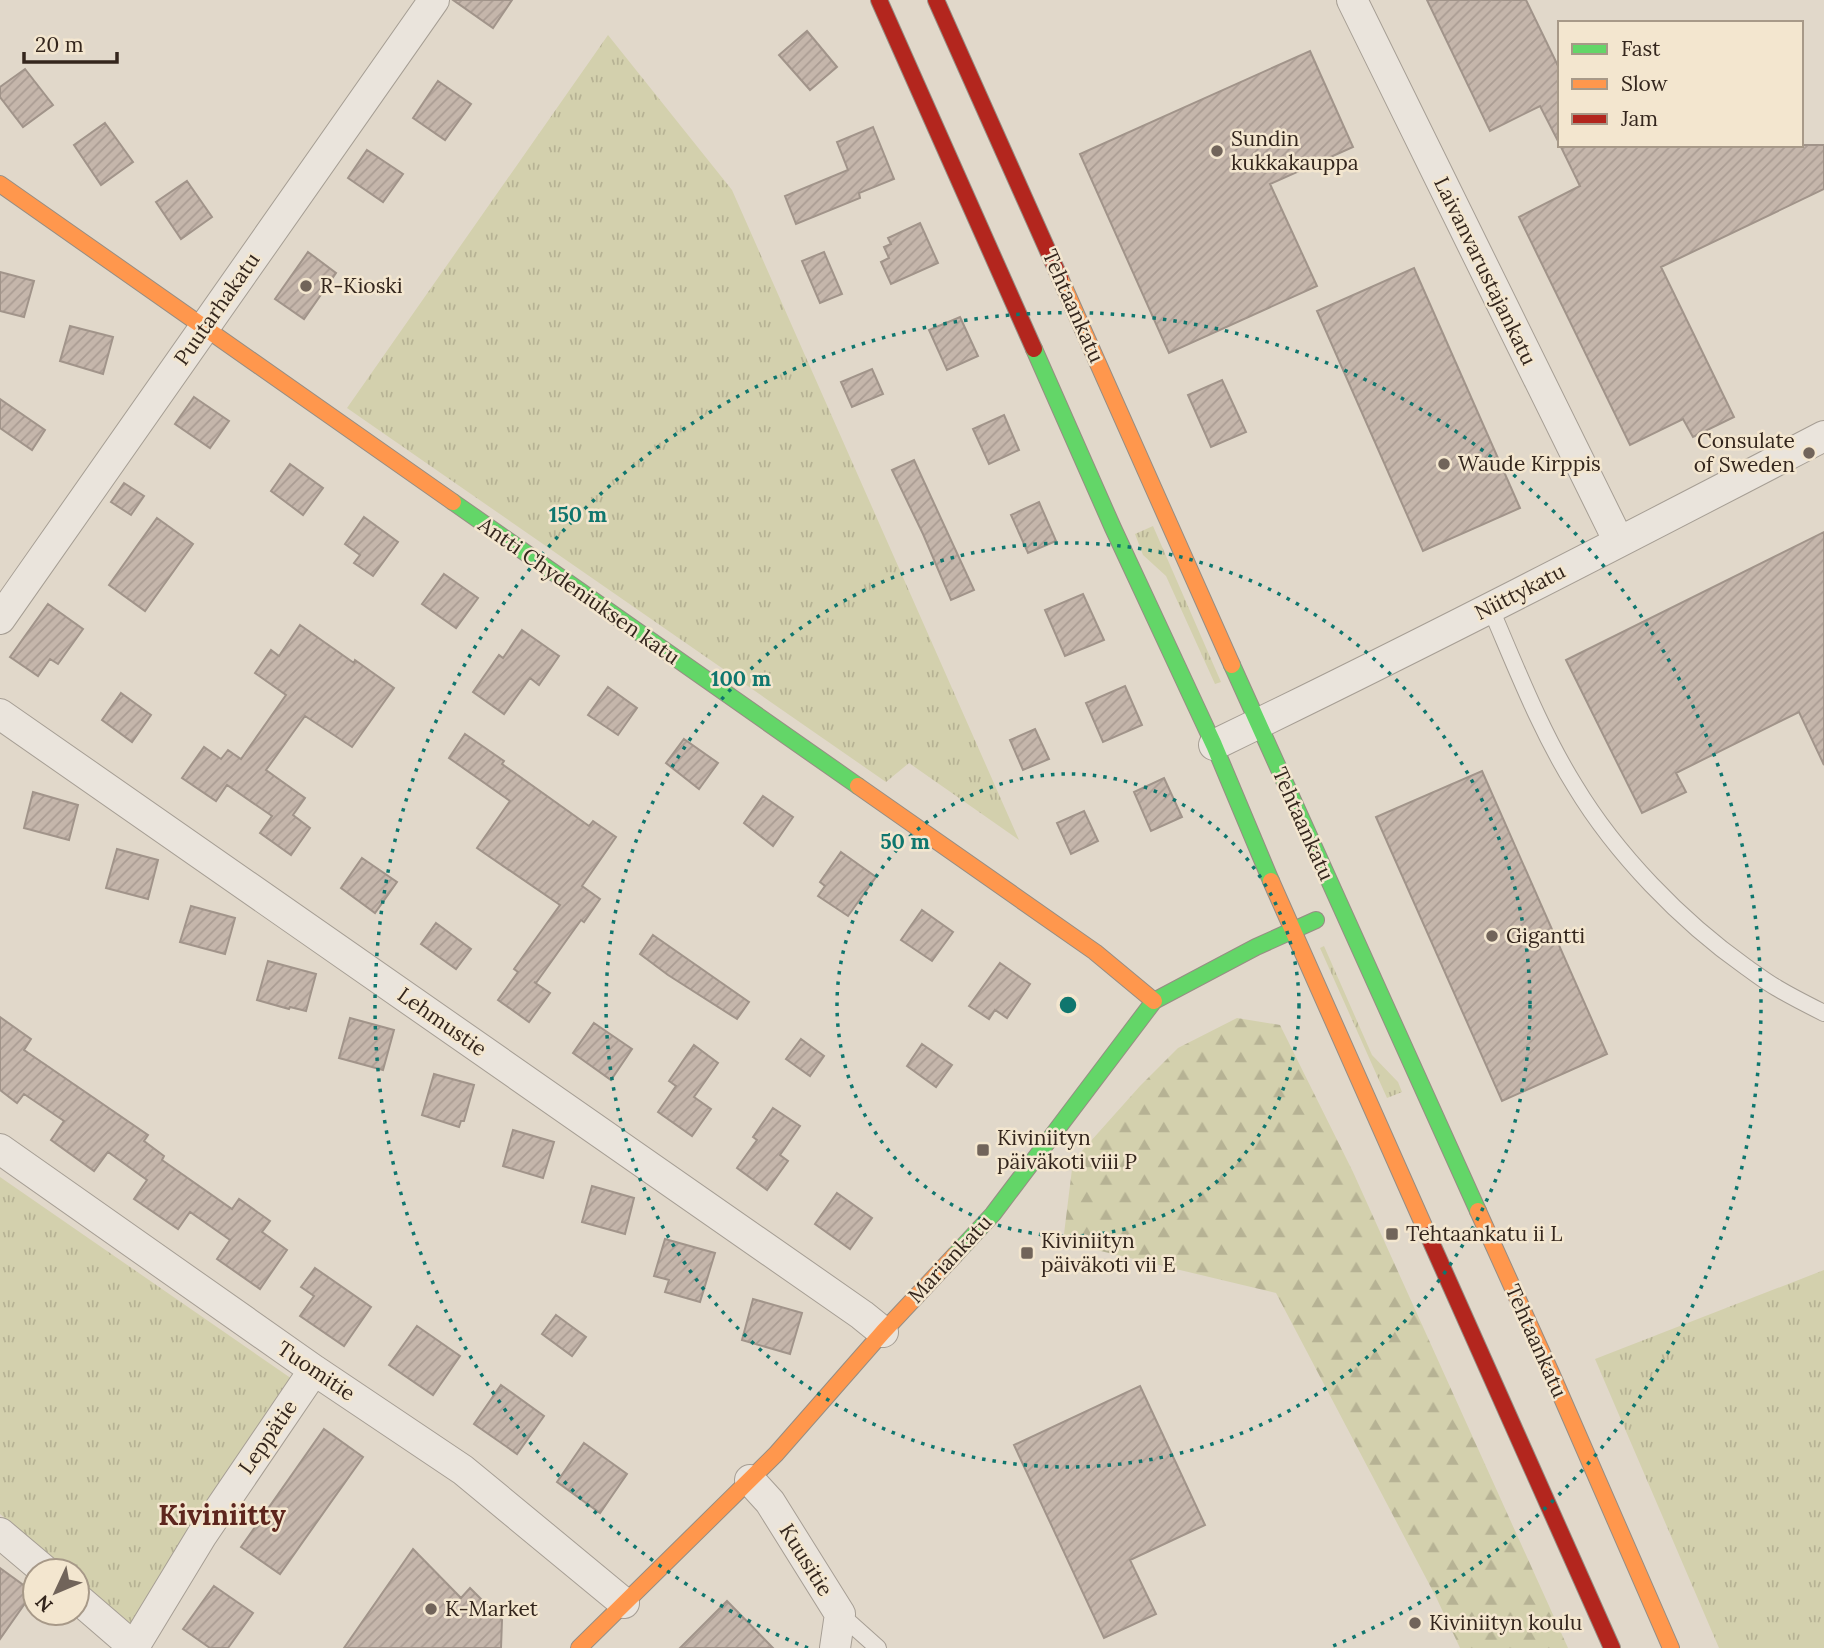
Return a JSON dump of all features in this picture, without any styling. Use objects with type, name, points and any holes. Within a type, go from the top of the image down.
[{"type":"main road","points":[[879,0],[1113,528],[1214,744],[1292,931],[1612,1648]]},
{"type":"main road","name":"Tehtaankatu","points":[[936,0],[1552,1375],[1671,1648]]},
{"type":"main road","name":"Antti Chydeniuksen katu","points":[[0,184],[1084,944],[1154,1001]]},
{"type":"main road","name":"Mariankatu","points":[[579,1648],[776,1454],[883,1332],[993,1214],[1154,1001],[1256,947],[1341,909]]},
{"type":"street","name":"Laivanvarustajankatu","points":[[1352,0],[1619,542]]},
{"type":"street","name":"Puutarhakatu","points":[[0,619],[204,328],[426,3]]},
{"type":"street","name":"Niittykatu","points":[[1214,744],[1619,542],[1824,436]]},
{"type":"street","name":"Lehmustie","points":[[0,714],[851,1307],[883,1332]]},
{"type":"street","name":"Tuomitie","points":[[0,1149],[314,1370],[463,1470],[624,1603]]},
{"type":"street","name":"Leppätie","points":[[135,1647],[202,1535],[314,1370]]},
{"type":"street","name":"Kuusitie","points":[[750,1480],[770,1502],[840,1614],[835,1648]]},
{"type":"street","points":[[0,1534],[27,1557]]},
{"type":"street","points":[[91,1610],[135,1647]]},
{"type":"lane","points":[[1490,607],[1548,738],[1598,822],[1663,897],[1698,930],[1775,988],[1824,1013]]},
{"type":"lane","points":[[840,1614],[878,1648]]},
{"type":"green space","points":[[608,35],[732,190],[1019,840],[909,763],[886,782],[347,408]]},
{"type":"green space","points":[[1153,526],[1221,682],[1215,684],[1166,576],[1143,555],[1135,534]]},
{"type":"green space","points":[[1324,946],[1372,1055],[1398,1082],[1402,1092],[1387,1098],[1320,948]]},
{"type":"green space","points":[[1237,1018],[1280,1025],[1353,1172],[1568,1648],[1460,1648],[1436,1597],[1276,1293],[1063,1242],[1073,1161],[1178,1048]]},
{"type":"green space","points":[[0,1177],[295,1381],[193,1526],[131,1624],[91,1591],[91,1557],[51,1557],[0,1514]]},
{"type":"green space","points":[[1824,1270],[1824,1648],[1719,1648],[1595,1359]]},
{"type":"building","points":[[453,0],[512,0],[493,28]]},
{"type":"building","points":[[1427,0],[1526,0],[1558,66],[1558,141],[1540,106],[1490,131]]},
{"type":"building","points":[[807,31],[837,67],[810,90],[779,55]]},
{"type":"building","points":[[1310,51],[1353,147],[1270,184],[1317,286],[1169,353],[1080,154]]},
{"type":"building","points":[[25,69],[53,105],[23,127],[0,97],[0,87]]},
{"type":"building","points":[[438,81],[471,104],[445,140],[413,118]]},
{"type":"building","points":[[105,123],[133,162],[101,185],[74,145]]},
{"type":"building","points":[[873,127],[894,179],[859,193],[860,198],[796,224],[785,196],[848,170],[837,142]]},
{"type":"building","points":[[1824,145],[1824,189],[1661,267],[1734,417],[1693,437],[1683,419],[1630,445],[1519,217],[1580,186],[1561,147]]},
{"type":"building","points":[[367,150],[403,174],[383,202],[348,178]]},
{"type":"building","points":[[187,181],[212,217],[181,239],[156,202]]},
{"type":"building","points":[[920,223],[938,263],[891,284],[881,262],[889,258],[884,247],[891,244],[888,238]]},
{"type":"building","name":"R-Kioski","points":[[308,252],[336,273],[304,319],[275,299]]},
{"type":"building","points":[[824,252],[842,294],[820,303],[802,261]]},
{"type":"building","points":[[1414,268],[1520,508],[1423,551],[1317,311]]},
{"type":"building","points":[[0,272],[34,281],[24,317],[0,311]]},
{"type":"building","points":[[960,317],[978,356],[947,370],[929,330]]},
{"type":"building","points":[[70,326],[113,337],[103,374],[60,361]]},
{"type":"building","points":[[872,369],[883,394],[852,407],[841,382]]},
{"type":"building","points":[[1222,380],[1246,432],[1211,447],[1188,395]]},
{"type":"building","points":[[194,397],[229,421],[210,448],[175,424]]},
{"type":"building","points":[[0,399],[45,430],[32,450],[0,428]]},
{"type":"building","points":[[1004,415],[1019,450],[989,464],[973,429]]},
{"type":"building","points":[[914,460],[974,590],[951,600],[892,470]]},
{"type":"building","points":[[290,464],[323,488],[303,515],[271,491]]},
{"type":"building","points":[[124,483],[144,496],[131,515],[111,502]]},
{"type":"building","points":[[1039,502],[1056,541],[1028,553],[1011,515]]},
{"type":"building","points":[[364,517],[398,542],[373,576],[354,563],[360,555],[345,544]]},
{"type":"building","points":[[157,518],[193,544],[145,611],[109,585]]},
{"type":"building","points":[[1824,532],[1824,765],[1799,712],[1676,773],[1686,792],[1642,813],[1566,660]]},
{"type":"building","points":[[444,574],[478,598],[456,628],[422,604]]},
{"type":"building","points":[[1083,594],[1104,640],[1065,656],[1045,610]]},
{"type":"building","points":[[48,604],[83,629],[58,664],[50,659],[38,676],[10,657]]},
{"type":"building","points":[[300,625],[394,688],[352,747],[305,716],[266,770],[305,798],[293,815],[310,828],[291,855],[260,833],[272,816],[227,785],[216,801],[182,778],[204,747],[221,759],[228,750],[241,759],[286,695],[255,673],[271,650],[279,656]]},
{"type":"building","points":[[522,630],[559,656],[539,685],[530,678],[504,714],[473,692],[499,655],[503,658]]},
{"type":"building","points":[[1125,686],[1142,725],[1103,742],[1086,703]]},
{"type":"building","points":[[608,687],[637,708],[618,735],[588,715]]},
{"type":"building","points":[[121,693],[151,715],[132,742],[102,720]]},
{"type":"building","points":[[1035,729],[1049,759],[1023,770],[1010,740]]},
{"type":"building","points":[[465,734],[589,826],[593,821],[616,837],[582,886],[600,899],[584,922],[581,920],[536,983],[534,982],[550,993],[529,1022],[498,1000],[518,972],[514,969],[560,905],[477,848],[510,801],[449,758]]},
{"type":"building","points":[[684,739],[718,763],[699,789],[666,763]]},
{"type":"building","name":"Gigantti","points":[[1482,771],[1607,1054],[1502,1101],[1376,817]]},
{"type":"building","points":[[1164,778],[1182,817],[1151,831],[1134,792]]},
{"type":"building","points":[[33,792],[78,805],[69,840],[24,828]]},
{"type":"building","points":[[763,796],[793,817],[773,846],[744,823]]},
{"type":"building","points":[[1084,811],[1098,841],[1071,854],[1057,823]]},
{"type":"building","points":[[117,849],[158,860],[148,899],[106,888]]},
{"type":"building","points":[[841,852],[876,877],[848,916],[818,896],[825,886],[820,882]]},
{"type":"building","points":[[362,858],[397,882],[375,913],[341,888]]},
{"type":"building","points":[[191,906],[235,918],[225,954],[180,942]]},
{"type":"building","points":[[922,910],[953,932],[932,961],[901,940]]},
{"type":"building","points":[[436,923],[471,949],[456,969],[421,944]]},
{"type":"building","points":[[653,935],[749,1002],[737,1019],[640,954]]},
{"type":"building","points":[[268,961],[316,974],[306,1011],[257,1000]]},
{"type":"building","points":[[1000,963],[1030,984],[1007,1018],[995,1010],[989,1019],[969,1006]]},
{"type":"building","points":[[0,1017],[31,1039],[24,1050],[148,1135],[144,1141],[164,1156],[162,1160],[232,1209],[239,1199],[270,1221],[262,1232],[287,1250],[260,1289],[217,1259],[230,1240],[190,1212],[178,1229],[134,1199],[147,1180],[108,1152],[94,1171],[51,1140],[64,1121],[24,1094],[17,1103],[0,1090]]},
{"type":"building","points":[[350,1018],[394,1030],[383,1070],[339,1058]]},
{"type":"building","points":[[594,1023],[632,1049],[611,1080],[573,1053]]},
{"type":"building","points":[[801,1039],[824,1056],[810,1076],[786,1059]]},
{"type":"building","points":[[922,1044],[952,1065],[936,1087],[907,1066]]},
{"type":"building","points":[[694,1045],[718,1063],[694,1097],[711,1109],[692,1136],[658,1112],[676,1086],[669,1081]]},
{"type":"building","points":[[434,1074],[474,1085],[464,1121],[461,1121],[459,1127],[422,1115]]},
{"type":"building","points":[[773,1108],[800,1126],[780,1155],[788,1161],[767,1190],[737,1168],[757,1140],[753,1137]]},
{"type":"building","points":[[513,1130],[554,1142],[543,1178],[503,1166]]},
{"type":"building","points":[[592,1186],[634,1198],[625,1234],[582,1222]]},
{"type":"building","points":[[837,1193],[872,1218],[850,1249],[815,1224]]},
{"type":"building","points":[[665,1239],[715,1253],[700,1302],[665,1292],[669,1280],[654,1276]]},
{"type":"building","points":[[315,1268],[371,1307],[344,1346],[300,1316],[314,1296],[301,1287]]},
{"type":"building","points":[[753,1299],[802,1313],[790,1354],[742,1340]]},
{"type":"building","points":[[556,1315],[586,1337],[572,1356],[542,1334]]},
{"type":"building","points":[[417,1326],[460,1356],[433,1395],[389,1365]]},
{"type":"building","points":[[501,1385],[544,1416],[517,1454],[474,1424]]},
{"type":"building","points":[[1140,1386],[1205,1525],[1130,1560],[1156,1614],[1104,1638],[1014,1445]]},
{"type":"building","points":[[324,1429],[363,1457],[280,1574],[241,1547]]},
{"type":"building","points":[[584,1443],[627,1474],[600,1513],[557,1482]]},
{"type":"building","name":"K-Market","points":[[413,1549],[461,1598],[470,1588],[502,1620],[501,1648],[344,1648]]},
{"type":"building","points":[[0,1568],[21,1583],[21,1609],[0,1639]]},
{"type":"building","points":[[214,1586],[253,1613],[228,1648],[210,1648],[183,1629]]},
{"type":"building","points":[[727,1601],[773,1648],[680,1648]]},
{"type":"traffic: fast","points":[[1034,349],[1113,528],[1214,745],[1271,881]]},
{"type":"traffic: fast","points":[[453,502],[858,786]]},
{"type":"traffic: fast","points":[[1232,665],[1478,1211]]},
{"type":"traffic: fast","points":[[955,1255],[993,1214],[1154,1001],[1256,947],[1316,920]]},
{"type":"traffic: slow","points":[[0,184],[453,502]]},
{"type":"traffic: slow","points":[[1060,278],[1232,665]]},
{"type":"traffic: slow","points":[[858,786],[1095,952],[1154,1001]]},
{"type":"traffic: slow","points":[[1271,881],[1428,1235]]},
{"type":"traffic: slow","points":[[1478,1211],[1671,1648]]},
{"type":"traffic: slow","points":[[579,1648],[776,1454],[955,1255]]},
{"type":"traffic: jam","points":[[879,0],[1034,349]]},
{"type":"traffic: jam","points":[[936,0],[1060,278]]},
{"type":"traffic: jam","points":[[1428,1235],[1612,1648]]},
{"type":"place","name":"Sundin kukkakauppa","points":[[1217,151]]},
{"type":"place","name":"R-Kioski","points":[[306,286]]},
{"type":"place","name":"Consulate of Sweden","points":[[1809,453]]},
{"type":"place","name":"Waude Kirppis","points":[[1444,464]]},
{"type":"place","name":"Gigantti","points":[[1492,936]]},
{"type":"place","name":"Kiviniityn päiväkoti viii P","points":[[983,1150]]},
{"type":"place","name":"Tehtaankatu ii L","points":[[1392,1234]]},
{"type":"place","name":"Kiviniityn päiväkoti vii E","points":[[1027,1253]]},
{"type":"place","name":"K-Market","points":[[431,1609]]},
{"type":"place","name":"Kiviniityn koulu","points":[[1415,1623]]},
{"type":"district","name":"Kiviniitty","points":[[222,1515]]}]
